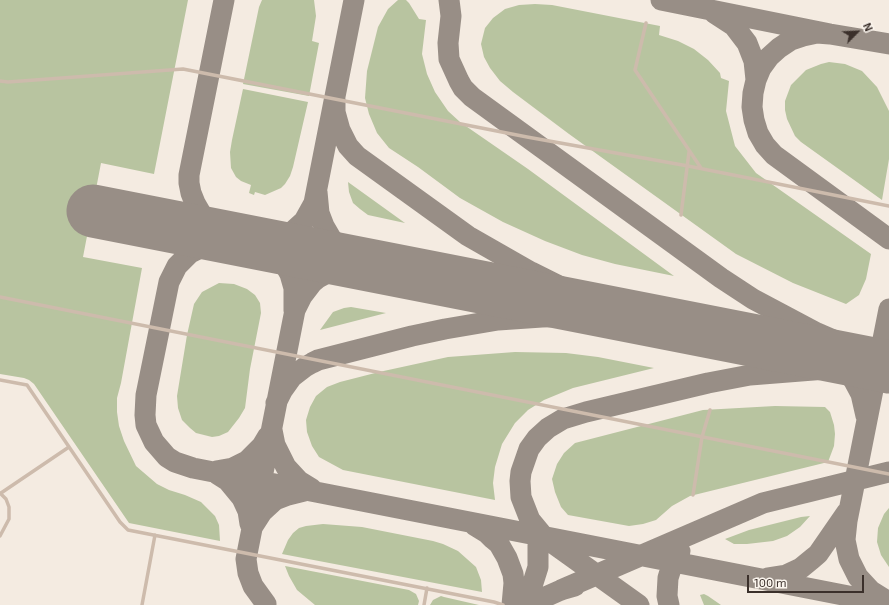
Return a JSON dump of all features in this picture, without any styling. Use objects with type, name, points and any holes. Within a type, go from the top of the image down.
[{"type":"lane","points":[[646,23],[635,70],[701,168]]},
{"type":"lane","points":[[0,81],[8,82],[183,69],[527,137],[701,168],[889,206]]},
{"type":"lane","points":[[681,215],[689,151]]},
{"type":"lane","points":[[0,297],[889,474]]},
{"type":"lane","points":[[0,380],[27,385],[120,522],[128,530],[427,588],[503,605]]},
{"type":"lane","points":[[693,495],[702,437],[710,410]]},
{"type":"lane","points":[[0,536],[9,519],[9,506],[6,499],[0,493],[69,448]]},
{"type":"lane","points":[[142,605],[155,535]]},
{"type":"lane","points":[[424,605],[427,588]]},
{"type":"green space","points":[[0,0],[188,0],[154,174],[101,163],[83,257],[142,268],[117,398],[119,426],[124,441],[136,466],[157,484],[201,502],[215,516],[219,525],[220,541],[129,523],[34,384],[24,378],[0,374]]},
{"type":"green space","points":[[262,0],[314,0],[316,16],[312,41],[319,43],[309,96],[243,84],[259,7]]},
{"type":"green space","points":[[398,0],[406,0],[419,19],[426,20],[422,54],[427,74],[435,92],[448,111],[460,122],[528,169],[674,276],[615,264],[582,255],[545,241],[503,222],[460,198],[389,148],[377,133],[369,114],[365,98],[367,71],[378,27],[388,9]]},
{"type":"green space","points":[[519,5],[552,5],[660,26],[659,35],[678,41],[694,49],[708,60],[720,73],[721,78],[729,81],[726,111],[735,146],[756,173],[871,254],[866,279],[859,295],[846,304],[793,283],[736,254],[569,134],[500,81],[484,57],[481,44],[485,28],[493,18],[505,9]]},
{"type":"green space","points":[[829,62],[845,64],[862,71],[877,87],[889,111],[889,159],[882,200],[801,142],[795,136],[787,119],[785,101],[791,85],[806,70]]},
{"type":"green space","points":[[243,89],[308,102],[290,176],[281,188],[265,195],[255,192],[254,195],[249,193],[251,185],[236,177],[231,168],[230,152]]},
{"type":"green space","points":[[348,182],[405,223],[368,215],[353,203],[349,192]]},
{"type":"green space","points":[[219,283],[234,284],[247,289],[255,295],[260,303],[261,313],[250,369],[245,408],[228,432],[212,437],[196,433],[182,420],[178,408],[177,396],[187,335],[194,304],[202,292]]},
{"type":"green space","points":[[351,307],[386,313],[320,330],[333,312]]},
{"type":"green space","points":[[515,352],[566,353],[598,357],[654,368],[573,388],[544,400],[528,410],[515,423],[502,444],[495,467],[493,483],[495,500],[343,470],[319,457],[312,446],[307,432],[306,420],[310,407],[316,396],[327,387],[340,382],[379,372],[448,357]]},
{"type":"green space","points":[[775,406],[825,407],[830,412],[835,434],[834,446],[828,462],[690,496],[672,506],[656,520],[643,524],[629,526],[568,515],[561,507],[552,479],[557,464],[564,453],[575,443],[703,410]]},
{"type":"green space","points":[[889,508],[889,567],[881,555],[877,542],[878,528],[884,514]]},
{"type":"green space","points":[[810,516],[800,527],[787,536],[773,541],[734,544],[725,539],[749,530]]},
{"type":"green space","points":[[323,524],[362,527],[443,544],[458,551],[476,567],[481,580],[482,592],[282,554],[288,540],[299,528]]},
{"type":"green space","points":[[285,566],[409,590],[416,594],[419,601],[418,605],[315,605],[297,590]]},
{"type":"green space","points":[[704,594],[721,605],[704,605],[700,595]]},
{"type":"green space","points":[[441,596],[479,605],[430,605],[433,600]]},
{"type":"taxiway","points":[[224,0],[189,175],[189,183],[195,203],[206,222],[219,232],[232,239]]},
{"type":"taxiway","points":[[254,242],[278,238],[293,231],[304,221],[314,203],[354,0]]},
{"type":"taxiway","points":[[449,0],[451,16],[448,43],[449,59],[463,88],[472,97],[721,278],[753,299],[817,333],[847,346],[889,361]]},
{"type":"taxiway","points":[[661,0],[830,34],[889,44]]},
{"type":"taxiway","points":[[714,13],[734,26],[747,43],[754,61],[756,80]]},
{"type":"taxiway","points":[[830,34],[817,33],[791,40],[769,57],[761,68],[756,80],[752,107],[754,120],[758,133],[765,145],[774,155],[889,239]]},
{"type":"taxiway","points":[[335,99],[335,112],[340,130],[348,146],[357,156],[468,236],[531,272],[567,290],[614,307],[663,322]]},
{"type":"taxiway","points":[[317,192],[319,213],[331,238],[341,250],[348,255],[368,264]]},
{"type":"taxiway","points":[[232,239],[210,243],[190,253],[177,266],[169,282],[146,395],[145,415],[146,425],[154,442],[167,457],[175,462],[193,468],[889,604]]},
{"type":"taxiway","points":[[254,242],[271,251],[286,267],[290,274],[294,288],[294,311]]},
{"type":"taxiway","points":[[266,604],[253,586],[248,573],[246,559],[295,310],[302,296],[318,278],[331,271],[346,266],[369,265]]},
{"type":"taxiway","points":[[887,601],[871,591],[858,577],[849,559],[845,540],[847,521],[889,309]]},
{"type":"taxiway","points":[[276,403],[292,377],[305,367],[318,360],[412,336],[498,320],[582,316],[626,319]]},
{"type":"taxiway","points":[[816,352],[835,362],[853,379],[861,394],[866,416]]},
{"type":"taxiway","points":[[639,605],[544,537],[530,520],[521,497],[520,481],[521,472],[529,449],[537,438],[548,428],[563,419],[586,412],[708,383],[750,375],[826,369],[889,371]]},
{"type":"taxiway","points":[[272,430],[275,445],[286,467],[299,481],[312,489]]},
{"type":"taxiway","points":[[216,471],[233,468],[247,461],[262,446],[268,436]]},
{"type":"taxiway","points":[[561,590],[763,503],[889,472]]},
{"type":"taxiway","points":[[217,474],[228,481],[242,498],[248,511],[250,524]]},
{"type":"taxiway","points":[[253,526],[262,512],[275,500],[304,491]]},
{"type":"taxiway","points":[[767,578],[786,575],[801,568],[812,559],[818,554],[847,512]]},
{"type":"taxiway","points":[[519,605],[532,586],[538,567],[538,541],[532,524]]},
{"type":"taxiway","points":[[474,525],[487,533],[499,544],[507,558],[513,574],[514,583],[512,605]]},
{"type":"taxiway","points":[[669,605],[667,596],[668,578],[673,562],[680,551]]},
{"type":"taxiway","points":[[527,605],[561,590],[575,586]]},
{"type":"runway","points":[[93,211],[889,367]]}]
